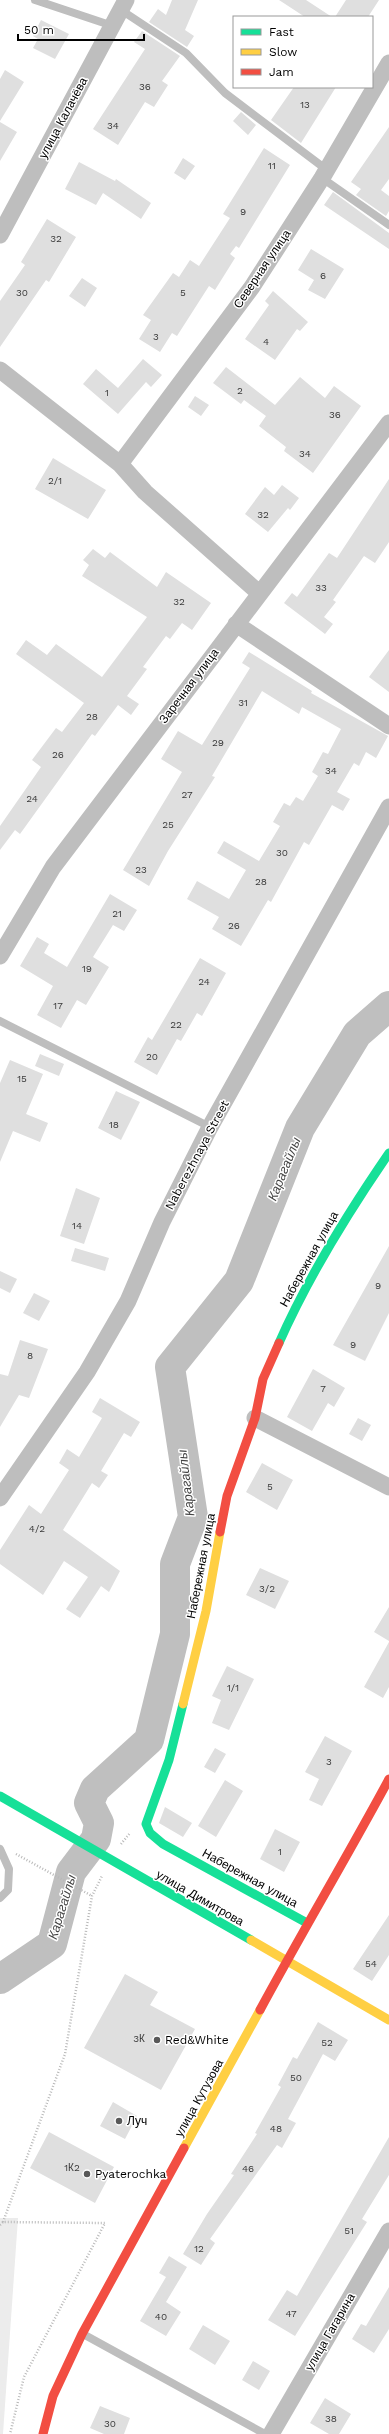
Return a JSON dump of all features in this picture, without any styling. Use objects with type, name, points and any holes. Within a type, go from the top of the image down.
[{"type":"main road","name":"Набережная улица","points":[[307,1923],[163,1844],[150,1834],[146,1824],[150,1809],[169,1760],[204,1619],[227,1496],[255,1418],[262,1379],[299,1297],[345,1217],[389,1153]]},
{"type":"main road","name":"улица Кутузова","points":[[43,2434],[52,2396],[82,2334],[287,1963],[307,1923],[345,1860],[389,1779]]},
{"type":"main road","name":"улица Димитрова","points":[[0,1796],[66,1833],[287,1963],[389,2020]]},
{"type":"street","name":"улица Калачёва","points":[[0,235],[124,5]]},
{"type":"street","name":"Северная улица","points":[[120,464],[252,287],[325,174],[389,63]]},
{"type":"street","points":[[0,370],[120,464],[145,492],[259,593]]},
{"type":"street","name":"Заречная улица","points":[[0,956],[53,867],[389,423]]},
{"type":"street","points":[[236,624],[389,726]]},
{"type":"street","name":"Naberezhnaya Street","points":[[0,1498],[87,1372],[128,1302],[162,1222],[210,1127],[389,807]]},
{"type":"street","points":[[255,1418],[389,1487]]},
{"type":"street","name":"улица Гагарина","points":[[270,2434],[389,2231]]},
{"type":"lane","points":[[35,0],[113,26]]},
{"type":"lane","points":[[124,5],[186,53],[225,93],[389,225]]},
{"type":"lane","points":[[0,1021],[210,1127]]},
{"type":"lane","points":[[0,1849],[9,1869],[8,1890],[0,1898]]},
{"type":"lane","points":[[82,2334],[265,2434]]},
{"type":"path","points":[[0,2225],[3,2222],[65,2054],[92,1896],[109,1859],[132,1831]]},
{"type":"path","points":[[14,1852],[92,1896]]},
{"type":"path","points":[[3,2222],[105,2223],[24,2377],[10,2434]]},
{"type":"shaded area","points":[[0,2218],[18,2218],[3,2434],[0,2434]]},
{"type":"building","points":[[172,0],[198,0],[185,30],[194,36],[187,47],[149,22],[158,9],[166,15]]},
{"type":"building","points":[[279,0],[306,0],[330,16],[303,16]]},
{"type":"building","points":[[346,0],[379,0],[369,16],[336,16]]},
{"type":"building","points":[[41,20],[69,34],[55,59],[33,48],[38,39],[33,36]]},
{"type":"building","points":[[142,31],[180,56],[162,81],[168,85],[154,107],[145,102],[118,145],[93,129],[145,49],[134,42]]},
{"type":"building","points":[[5,70],[24,82],[0,121],[0,79]]},
{"type":"building","points":[[293,88],[335,88],[301,143],[271,120]]},
{"type":"building","points":[[241,112],[256,125],[248,135],[233,121]]},
{"type":"building","points":[[0,122],[17,132],[0,161]]},
{"type":"building","points":[[389,127],[389,179],[381,190],[389,196],[389,211],[386,216],[356,195],[361,189],[351,182]]},
{"type":"building","points":[[264,148],[290,165],[239,248],[236,246],[230,254],[235,258],[215,290],[209,286],[177,336],[172,333],[160,352],[139,339],[151,320],[143,315],[173,273],[179,277],[190,260],[199,266],[230,218],[223,214]]},
{"type":"building","points":[[183,158],[195,166],[185,180],[174,173]]},
{"type":"building","points":[[79,162],[115,181],[116,179],[151,203],[141,219],[103,193],[96,205],[65,189]]},
{"type":"building","points":[[333,192],[389,233],[389,249],[324,205]]},
{"type":"building","points":[[47,219],[76,237],[49,282],[46,280],[0,347],[0,301],[25,265],[21,262]]},
{"type":"building","points":[[311,249],[344,269],[325,299],[308,290],[314,280],[298,270]]},
{"type":"building","points":[[82,278],[97,288],[85,307],[69,296]]},
{"type":"building","points":[[273,291],[308,322],[300,331],[297,329],[275,360],[245,339],[269,305],[265,301]]},
{"type":"building","points":[[143,359],[162,375],[151,387],[146,382],[118,414],[83,384],[96,369],[118,388]]},
{"type":"building","points":[[226,367],[275,405],[300,377],[325,398],[334,386],[361,406],[313,473],[284,451],[286,447],[259,426],[266,416],[244,400],[241,404],[213,383]]},
{"type":"building","points":[[195,396],[209,405],[201,416],[188,407]]},
{"type":"building","points":[[53,458],[106,490],[88,519],[35,489]]},
{"type":"building","points":[[389,479],[389,542],[375,563],[364,556],[333,600],[336,602],[324,617],[333,624],[325,634],[284,603],[292,593],[297,597],[329,553],[337,558]]},
{"type":"building","points":[[282,485],[299,498],[290,510],[288,508],[268,532],[245,514],[265,487],[274,495]]},
{"type":"building","points":[[93,549],[105,558],[110,552],[157,587],[166,572],[211,603],[192,630],[182,623],[170,639],[166,636],[143,667],[147,669],[127,696],[139,704],[131,715],[118,705],[95,736],[92,734],[20,834],[15,830],[0,850],[0,826],[41,767],[32,760],[56,728],[62,732],[84,703],[16,654],[26,640],[47,655],[56,644],[102,677],[147,617],[82,576],[89,565],[83,560]]},
{"type":"building","points":[[389,650],[389,692],[369,677]]},
{"type":"building","points":[[249,652],[312,691],[311,693],[388,736],[376,758],[366,752],[359,766],[354,763],[337,792],[350,799],[343,811],[332,805],[309,845],[304,842],[271,902],[268,900],[241,946],[212,929],[219,917],[187,899],[197,881],[229,899],[246,870],[217,853],[224,841],[259,861],[280,826],[273,822],[284,803],[290,806],[296,797],[303,801],[318,776],[312,772],[323,752],[328,754],[341,729],[302,707],[299,714],[262,691],[212,776],[215,777],[168,851],[149,886],[123,870],[182,772],[161,759],[178,731],[202,745],[250,668],[242,663]]},
{"type":"building","points":[[110,894],[137,910],[124,931],[113,925],[93,957],[109,967],[86,1005],[77,1000],[61,1028],[37,1015],[53,986],[20,966],[37,937],[49,944],[44,953],[67,967]]},
{"type":"building","points":[[200,958],[226,973],[202,1016],[197,1013],[181,1041],[177,1039],[157,1075],[134,1062],[148,1037],[152,1040]]},
{"type":"building","points":[[40,1054],[64,1064],[59,1076],[35,1066]]},
{"type":"building","points":[[10,1060],[43,1074],[26,1114],[48,1123],[40,1142],[13,1131],[0,1162],[0,1083]]},
{"type":"building","points":[[116,1091],[140,1102],[121,1140],[98,1128]]},
{"type":"building","points":[[76,1188],[100,1198],[84,1244],[60,1236]]},
{"type":"building","points":[[389,1246],[389,1313],[365,1361],[333,1345]]},
{"type":"building","points":[[75,1248],[109,1258],[105,1271],[71,1261]]},
{"type":"building","points":[[0,1271],[17,1279],[10,1293],[0,1288]]},
{"type":"building","points":[[34,1293],[50,1301],[39,1321],[23,1313]]},
{"type":"building","points":[[20,1340],[48,1349],[29,1398],[19,1395],[0,1427],[0,1374],[8,1376]]},
{"type":"building","points":[[313,1369],[345,1388],[334,1407],[328,1403],[312,1431],[287,1417]]},
{"type":"building","points":[[100,1398],[140,1422],[131,1437],[124,1433],[101,1471],[108,1475],[99,1488],[92,1483],[63,1530],[120,1571],[109,1592],[101,1586],[80,1618],[66,1609],[88,1577],[64,1561],[43,1595],[0,1564],[0,1550],[29,1505],[41,1514],[69,1470],[59,1463],[67,1449],[79,1457],[102,1418],[92,1412]]},
{"type":"building","points":[[358,1418],[371,1425],[362,1441],[349,1434]]},
{"type":"building","points":[[262,1463],[293,1480],[277,1510],[246,1492]]},
{"type":"building","points":[[260,1568],[289,1581],[275,1609],[246,1595]]},
{"type":"building","points":[[389,1607],[389,1641],[374,1632]]},
{"type":"building","points":[[389,1642],[389,1687],[383,1698],[364,1687]]},
{"type":"building","points":[[227,1666],[254,1679],[229,1730],[212,1723],[221,1700],[212,1696]]},
{"type":"building","points":[[325,1736],[352,1751],[322,1806],[309,1800],[319,1779],[305,1772]]},
{"type":"building","points":[[215,1748],[226,1754],[215,1773],[204,1767]]},
{"type":"building","points":[[225,1780],[243,1791],[216,1837],[198,1826]]},
{"type":"building","points":[[165,1807],[192,1823],[183,1837],[159,1823]]},
{"type":"building","points":[[275,1829],[300,1842],[284,1872],[260,1859]]},
{"type":"building","points":[[389,1915],[389,1955],[372,1981],[353,1969]]},
{"type":"building","points":[[125,1974],[158,1992],[150,2005],[195,2029],[161,2090],[84,2048]]},
{"type":"building","points":[[318,2022],[348,2040],[335,2061],[323,2054],[288,2119],[296,2123],[282,2148],[277,2145],[210,2239],[215,2243],[201,2265],[183,2254],[207,2214],[234,2175],[231,2174],[257,2134],[255,2133],[281,2087],[278,2085],[293,2057],[297,2059]]},
{"type":"building","name":"Луч","points":[[113,2102],[137,2116],[125,2139],[100,2126]]},
{"type":"building","points":[[49,2132],[114,2167],[95,2203],[30,2168]]},
{"type":"building","points":[[389,2137],[389,2175],[362,2219],[367,2222],[295,2336],[268,2320],[287,2290],[297,2296]]},
{"type":"building","points":[[169,2256],[187,2267],[166,2302],[181,2312],[166,2336],[140,2321],[166,2277],[159,2273]]},
{"type":"building","points":[[389,2287],[389,2329],[374,2353],[352,2339],[361,2324],[366,2326]]},
{"type":"building","points":[[203,2325],[230,2341],[215,2365],[189,2349]]},
{"type":"building","points":[[253,2361],[270,2371],[259,2390],[242,2380]]},
{"type":"building","points":[[325,2398],[351,2414],[339,2434],[329,2434],[310,2423]]},
{"type":"building","points":[[100,2406],[130,2418],[124,2434],[104,2434],[90,2428]]},
{"type":"waterway","name":"Карагайлы","points":[[0,1979],[52,1944],[71,1872],[96,1839],[99,1823],[89,1803],[95,1789],[149,1740],[175,1634],[175,1564],[193,1517],[170,1367],[239,1281],[300,1128],[357,1034],[389,1006]]},
{"type":"traffic: fast","points":[[279,1343],[316,1269],[358,1199],[389,1153]]},
{"type":"traffic: fast","points":[[183,1704],[169,1760],[146,1824],[150,1833],[163,1844],[307,1923]]},
{"type":"traffic: fast","points":[[0,1796],[251,1940]]},
{"type":"traffic: slow","points":[[183,1704],[206,1611],[220,1532]]},
{"type":"traffic: slow","points":[[251,1940],[389,2020]]},
{"type":"traffic: slow","points":[[184,2148],[260,2010]]},
{"type":"traffic: jam","points":[[220,1532],[227,1496],[255,1418],[263,1379],[279,1343]]},
{"type":"traffic: jam","points":[[260,2010],[389,1779]]},
{"type":"traffic: jam","points":[[43,2434],[53,2396],[82,2334],[184,2148]]},
{"type":"place","name":"Red&White","points":[[157,2040]]},
{"type":"place","name":"Луч","points":[[119,2121]]},
{"type":"place","name":"Pyaterochka","points":[[87,2174]]}]
